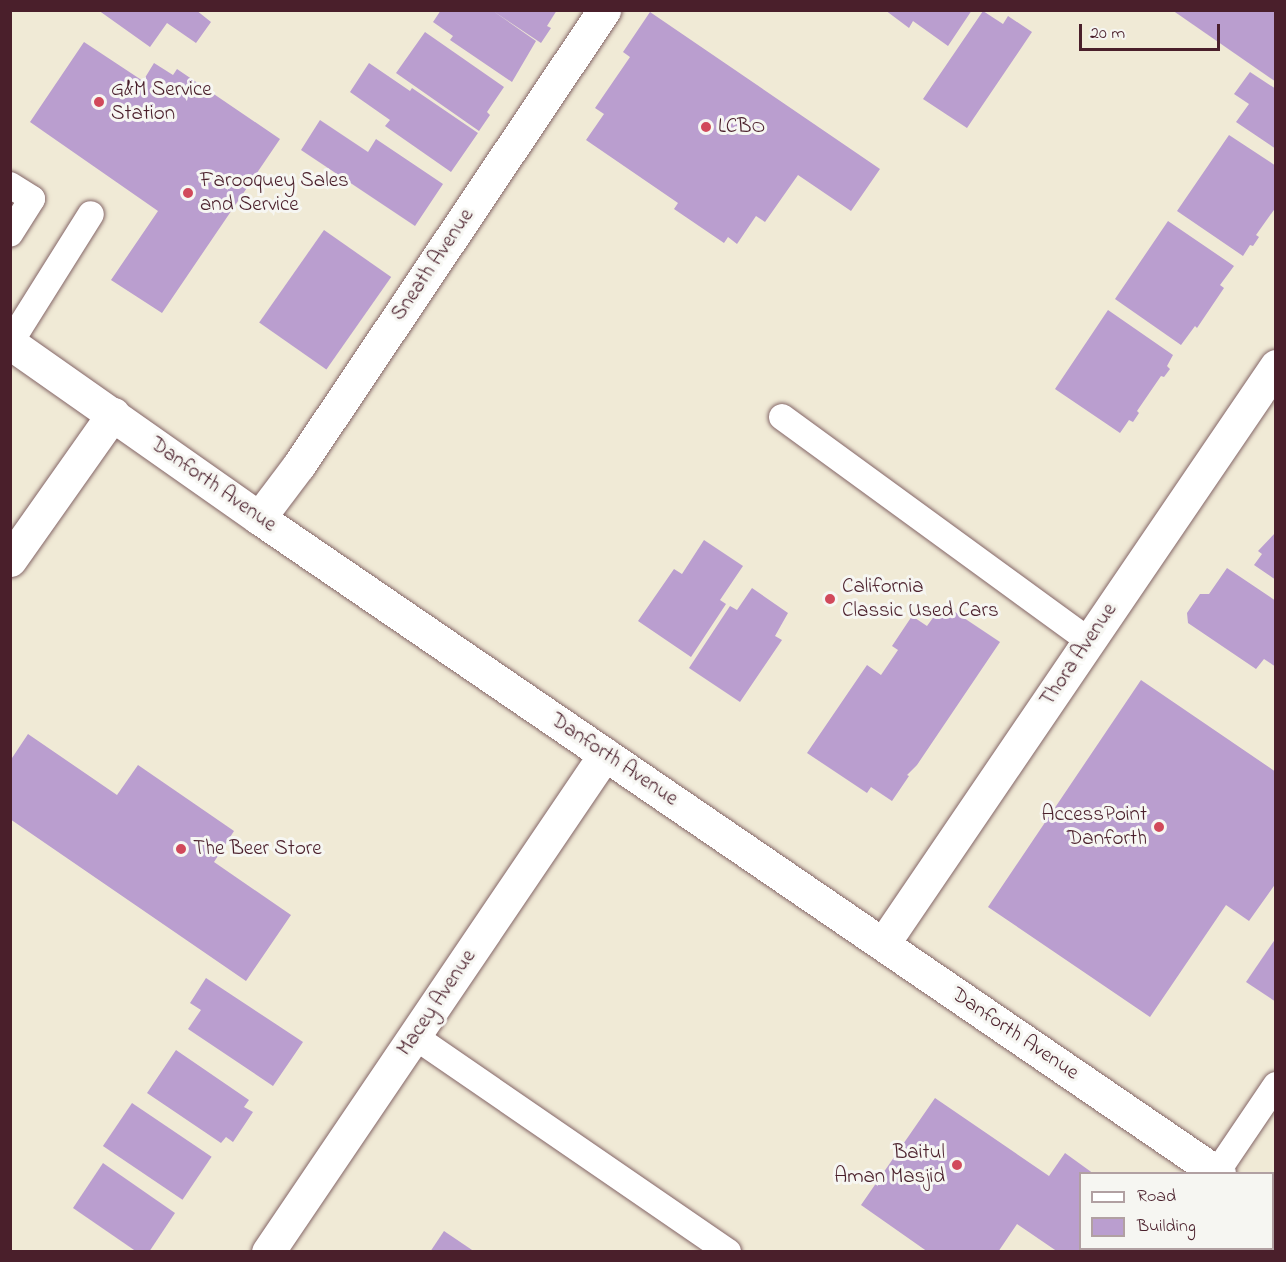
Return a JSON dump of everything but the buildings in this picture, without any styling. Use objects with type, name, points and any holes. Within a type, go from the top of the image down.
[{"type":"street","name":"Sneath Avenue","points":[[259,518],[306,455],[604,10]]},
{"type":"street","name":"Danforth Avenue","points":[[10,343],[259,518],[1217,1172]]},
{"type":"street","name":"Thora Avenue","points":[[883,944],[1275,366]]},
{"type":"street","points":[[10,560],[113,414]]},
{"type":"street","name":"Macey Avenue","points":[[268,1251],[605,754]]},
{"type":"lane","points":[[10,185],[32,199],[10,234]]},
{"type":"lane","points":[[10,343],[91,214]]},
{"type":"lane","points":[[782,417],[1088,640]]},
{"type":"lane","points":[[414,1036],[728,1251]]},
{"type":"lane","points":[[1219,1172],[1275,1085]]},
{"type":"place","name":"G&M Service Station","points":[[99,102]]},
{"type":"place","name":"LCBO","points":[[706,127]]},
{"type":"place","name":"Farooquey Sales and Service","points":[[188,193]]},
{"type":"place","name":"California Classic Used Cars","points":[[830,599]]},
{"type":"place","name":"AccessPoint Danforth","points":[[1159,827]]},
{"type":"place","name":"The Beer Store","points":[[181,849]]},
{"type":"place","name":"Baitul Aman Masjid","points":[[957,1165]]}]
